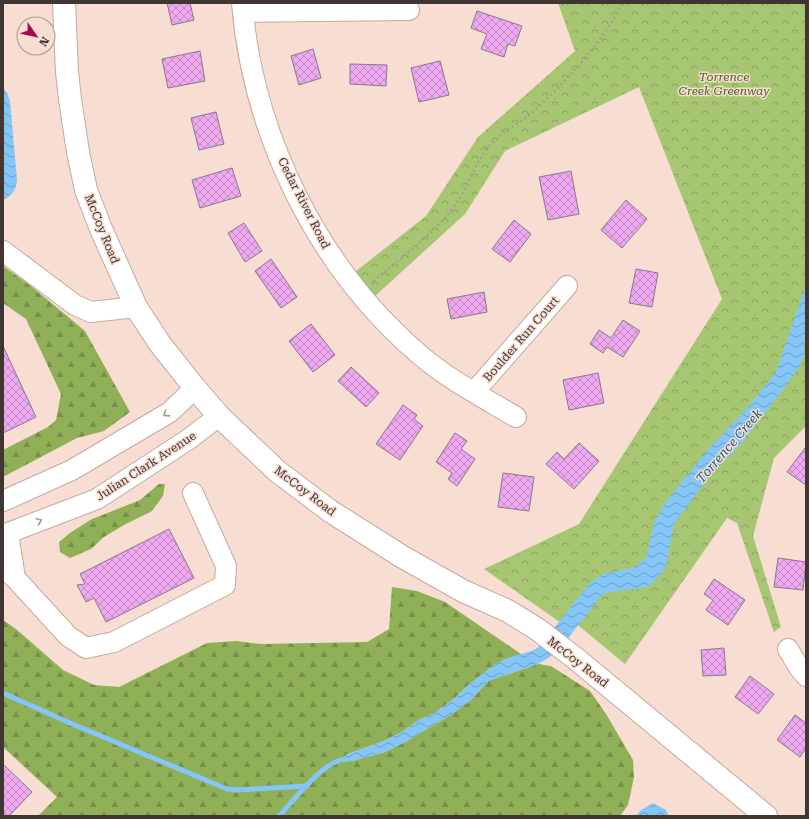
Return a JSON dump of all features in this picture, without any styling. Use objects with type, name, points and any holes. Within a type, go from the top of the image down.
[{"type":"main road","name":"McCoy Road","points":[[64,3],[67,72],[70,100],[78,152],[86,190],[101,229],[136,307],[160,344],[219,416],[277,471],[330,511],[401,556],[463,591],[508,611],[537,629],[575,658],[766,816]]},
{"type":"street","points":[[242,8],[409,10]]},
{"type":"street","name":"Cedar River Road","points":[[242,8],[248,50],[262,107],[271,134],[288,177],[328,250],[359,293],[383,320],[421,355],[451,378],[516,417]]},
{"type":"street","points":[[3,251],[75,304],[91,312],[136,307]]},
{"type":"street","name":"Boulder Run Court","points":[[474,392],[567,286]]},
{"type":"street","points":[[3,502],[72,470],[170,412],[195,388]]},
{"type":"street","name":"Julian Clark Avenue","points":[[5,534],[97,499],[189,439],[219,416]]},
{"type":"street","points":[[5,534],[9,573],[68,636],[86,648],[114,642],[225,585],[226,566],[193,493]]},
{"type":"street","points":[[788,650],[806,676]]},
{"type":"path","points":[[359,293],[441,223],[456,203],[482,155],[490,144],[501,134],[532,112],[567,77],[598,42],[622,3]]},
{"type":"green space","name":"Torrence Creek Greenway","points":[[558,3],[806,3],[806,426],[774,458],[753,536],[781,627],[774,632],[737,523],[727,518],[625,664],[567,616],[561,623],[484,569],[579,524],[722,299],[639,87],[505,151],[465,214],[374,297],[355,272],[426,216],[478,137],[575,51]]},
{"type":"green space","points":[[3,266],[31,286],[85,331],[130,412],[104,431],[77,438],[3,477],[3,450],[48,427],[56,420],[61,394],[26,319],[3,303]]},
{"type":"green space","points":[[159,484],[165,484],[163,496],[152,511],[104,537],[91,549],[70,558],[60,552],[59,542],[70,533],[90,520],[140,500]]},
{"type":"green space","points":[[392,587],[417,591],[445,602],[521,654],[494,665],[436,712],[419,720],[400,733],[386,740],[348,754],[336,762],[352,761],[385,752],[407,741],[452,714],[470,701],[488,681],[538,664],[551,666],[590,691],[606,714],[633,760],[634,777],[628,805],[620,816],[38,816],[57,797],[3,747],[3,620],[16,629],[63,670],[94,685],[119,687],[207,643],[236,641],[261,644],[367,642],[389,629]]},
{"type":"water","points":[[3,87],[10,101],[17,180],[16,187],[13,192],[9,197],[3,200]]},
{"type":"water","points":[[806,285],[806,336],[804,342],[804,357],[799,367],[742,443],[712,473],[674,524],[666,567],[652,584],[642,588],[603,594],[553,655],[538,664],[488,681],[470,701],[452,714],[407,741],[385,752],[352,761],[335,762],[348,754],[386,740],[400,733],[419,720],[436,712],[494,665],[505,659],[534,650],[540,646],[589,584],[603,574],[633,568],[646,558],[654,523],[665,503],[706,452],[748,407],[776,372]]},
{"type":"water","points":[[653,803],[666,810],[669,816],[636,816],[641,810]]},
{"type":"building","points":[[167,3],[190,3],[194,20],[172,25]]},
{"type":"building","points":[[477,11],[522,26],[515,46],[508,44],[504,57],[481,49],[487,34],[471,28]]},
{"type":"building","points":[[313,49],[321,78],[299,85],[291,56]]},
{"type":"building","points":[[200,51],[205,81],[168,88],[162,59]]},
{"type":"building","points":[[440,61],[449,95],[419,102],[411,68]]},
{"type":"building","points":[[350,64],[387,65],[386,86],[350,84]]},
{"type":"building","points":[[216,112],[224,144],[199,150],[191,118]]},
{"type":"building","points":[[232,168],[241,196],[200,208],[192,180]]},
{"type":"building","points":[[571,171],[579,214],[548,220],[539,177]]},
{"type":"building","points":[[626,200],[647,219],[622,248],[601,230]]},
{"type":"building","points":[[514,220],[531,234],[510,262],[492,249]]},
{"type":"building","points":[[244,223],[262,251],[245,262],[228,233]]},
{"type":"building","points":[[271,259],[297,297],[281,308],[255,271]]},
{"type":"building","points":[[636,269],[658,273],[652,307],[629,303]]},
{"type":"building","points":[[484,292],[487,312],[451,319],[447,299]]},
{"type":"building","points":[[623,320],[640,331],[623,357],[607,347],[603,353],[590,344],[599,330],[611,338]]},
{"type":"building","points":[[311,324],[335,355],[313,372],[289,341]]},
{"type":"building","points":[[3,346],[36,417],[3,433]]},
{"type":"building","points":[[351,367],[379,393],[366,407],[338,381]]},
{"type":"building","points":[[598,373],[604,403],[569,410],[563,380]]},
{"type":"building","points":[[403,405],[417,415],[414,419],[423,426],[400,460],[376,444]]},
{"type":"building","points":[[455,433],[467,441],[461,449],[475,459],[457,486],[448,479],[452,473],[436,462]]},
{"type":"building","points":[[579,443],[599,461],[574,489],[546,464],[557,452],[564,459]]},
{"type":"building","points":[[806,448],[806,485],[787,472]]},
{"type":"building","points":[[503,473],[534,477],[529,511],[498,507]]},
{"type":"building","points":[[169,529],[194,578],[106,622],[94,598],[86,602],[77,585],[85,584],[80,574]]},
{"type":"building","points":[[778,558],[806,562],[803,590],[774,587]]},
{"type":"building","points":[[714,579],[745,600],[728,625],[706,610],[713,600],[704,594]]},
{"type":"building","points":[[724,648],[726,675],[703,676],[701,650]]},
{"type":"building","points":[[750,676],[774,694],[758,714],[735,697]]},
{"type":"building","points":[[795,715],[806,723],[806,748],[800,757],[777,740]]},
{"type":"building","points":[[3,764],[32,792],[9,816],[3,816]]},
{"type":"waterway","points":[[3,693],[227,789],[236,790],[307,786]]},
{"type":"waterway","name":"Torrence Creek","points":[[279,816],[316,776],[324,769],[340,760]]}]
